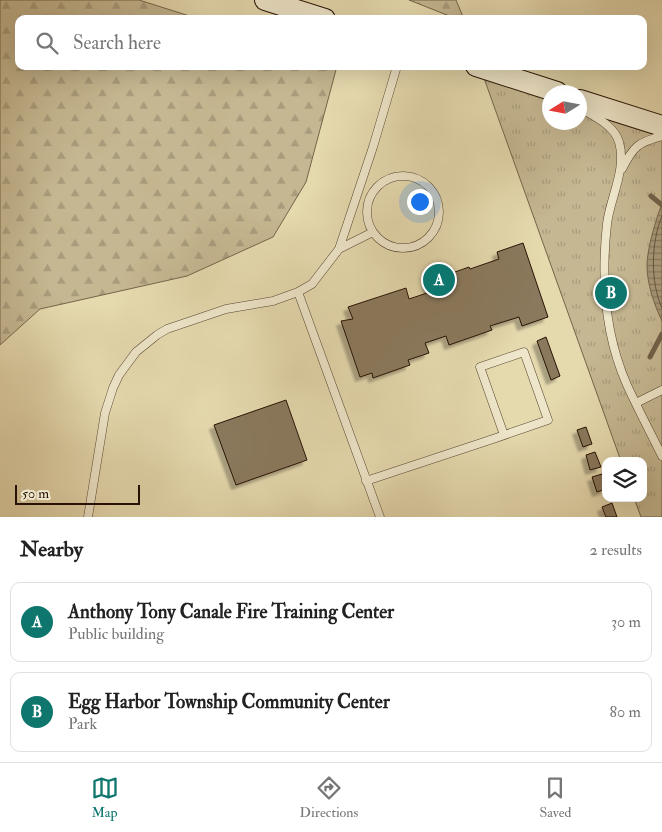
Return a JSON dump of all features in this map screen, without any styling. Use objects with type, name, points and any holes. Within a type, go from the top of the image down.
[{"type":"main road","points":[[265,0],[312,15]]},
{"type":"main road","points":[[488,70],[542,89]]},
{"type":"main road","points":[[587,102],[662,126]]},
{"type":"lane","points":[[88,517],[105,413],[119,375],[136,352],[152,338],[167,329],[226,309],[273,301],[298,292],[312,284],[339,249],[373,147],[395,70]]},
{"type":"lane","points":[[587,112],[604,122],[619,140],[622,158],[607,224],[605,260],[607,318],[616,354],[627,385],[662,456]]},
{"type":"lane","points":[[618,177],[633,149],[646,140],[662,136]]},
{"type":"lane","points":[[398,176],[410,177],[421,181],[437,199],[438,223],[424,242],[402,248],[386,243],[373,232],[368,221],[367,209],[370,197],[377,187],[386,180],[398,176]]},
{"type":"lane","points":[[339,249],[373,232]]},
{"type":"lane","points":[[298,292],[380,517]]},
{"type":"lane","points":[[366,481],[504,435],[548,420],[524,352],[480,366],[504,435]]},
{"type":"lane","points":[[636,403],[662,390]]},
{"type":"green space","points":[[0,0],[139,0],[186,15],[15,15],[15,70],[336,70],[306,182],[273,237],[187,276],[40,309],[0,345]]},
{"type":"green space","points":[[409,0],[456,0],[462,15],[447,15]]},
{"type":"green space","points":[[481,70],[488,70],[542,89],[542,130],[587,130],[587,102],[662,126],[662,517],[641,517],[635,502],[647,502],[647,457],[620,457]]},
{"type":"water","points":[[662,204],[662,321],[652,294],[647,265],[652,234]]},
{"type":"building","points":[[523,243],[548,317],[522,326],[519,317],[490,326],[492,330],[449,345],[446,336],[425,343],[429,353],[408,360],[410,365],[373,378],[372,373],[360,377],[341,321],[353,319],[348,307],[406,288],[409,299],[430,292],[427,282],[469,267],[470,269],[499,259],[497,252]]},
{"type":"building","points":[[546,337],[560,376],[551,380],[537,341]]},
{"type":"building","points":[[286,400],[307,460],[236,485],[214,425]]},
{"type":"building","points":[[586,427],[592,444],[583,447],[577,430]]},
{"type":"building","points":[[595,452],[601,467],[590,470],[586,455]]},
{"type":"building","points":[[602,474],[602,490],[597,492],[592,477]]},
{"type":"building","points":[[612,503],[617,517],[606,517],[602,507]]},
{"type":"waterway","points":[[651,196],[662,205]]},
{"type":"waterway","points":[[650,357],[662,334]]},
{"type":"place","name":"Anthony Tony Canale Fire Training Center","points":[[439,280]]},
{"type":"place","name":"Egg Harbor Township Community Center","points":[[611,293]]}]
